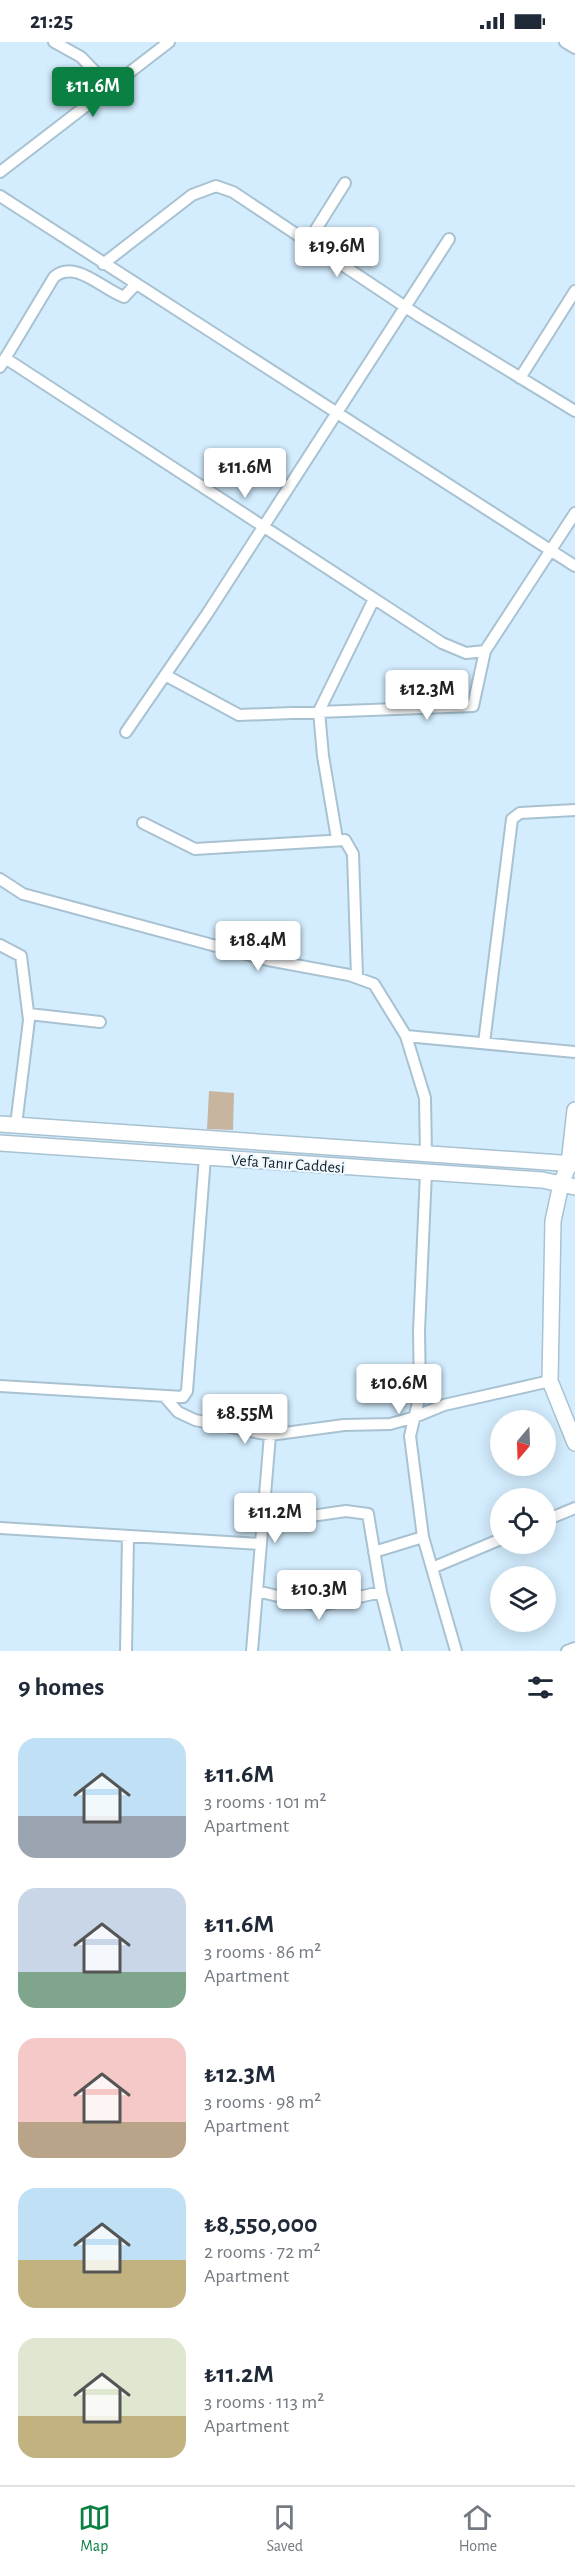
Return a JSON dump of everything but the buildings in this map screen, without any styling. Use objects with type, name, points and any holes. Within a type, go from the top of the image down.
[{"type":"main road","points":[[575,1110],[572,1164],[568,1185],[552,1221],[550,1381],[575,1443]]},
{"type":"main road","name":"Vefa Tanır Caddesi","points":[[0,1124],[572,1164]]},
{"type":"main road","name":"Vefa Tanır Caddesi","points":[[0,1143],[542,1180],[568,1185]]},
{"type":"street","points":[[0,172],[169,42]]},
{"type":"street","points":[[565,42],[575,48]]},
{"type":"street","points":[[58,43],[81,57],[110,87]]},
{"type":"street","points":[[308,242],[345,183]]},
{"type":"street","points":[[103,264],[192,195],[216,186],[233,192],[406,307],[575,411]]},
{"type":"street","points":[[0,196],[575,566]]},
{"type":"street","points":[[126,732],[264,528],[449,239]]},
{"type":"street","points":[[135,285],[124,297],[76,271],[64,269],[54,277],[2,362],[442,643],[466,653],[485,651]]},
{"type":"street","points":[[520,378],[574,298]]},
{"type":"street","points":[[165,675],[239,715],[473,706],[485,651],[575,513]]},
{"type":"street","points":[[337,839],[323,756],[319,711],[374,599]]},
{"type":"street","points":[[484,1044],[512,819],[520,813],[575,810]]},
{"type":"street","points":[[143,823],[195,849],[337,839],[350,845],[353,854],[357,977]]},
{"type":"street","points":[[0,879],[23,894],[268,960],[357,977],[374,984],[406,1036],[425,1098],[426,1155]]},
{"type":"street","points":[[0,945],[21,956],[29,1014],[16,1125]]},
{"type":"street","points":[[29,1014],[100,1022]]},
{"type":"street","points":[[406,1036],[575,1052]]},
{"type":"street","points":[[0,1386],[183,1397],[187,1391],[205,1157]]},
{"type":"street","points":[[426,1172],[419,1331],[420,1394],[412,1418],[410,1436],[423,1537],[456,1651]]},
{"type":"street","points":[[165,1397],[178,1413],[195,1420],[270,1436],[344,1425],[390,1424],[444,1405],[550,1381]]},
{"type":"street","points":[[252,1651],[270,1436]]},
{"type":"street","points":[[556,1516],[575,1508]]},
{"type":"street","points":[[263,1523],[359,1511],[368,1514],[381,1592],[396,1651]]},
{"type":"street","points":[[0,1528],[261,1544]]},
{"type":"street","points":[[126,1651],[128,1536]]},
{"type":"street","points":[[374,1552],[423,1537]]},
{"type":"street","points":[[432,1568],[490,1544]]},
{"type":"street","points":[[257,1591],[319,1606],[381,1592]]},
{"type":"street","points":[[567,1651],[575,1648]]}]
